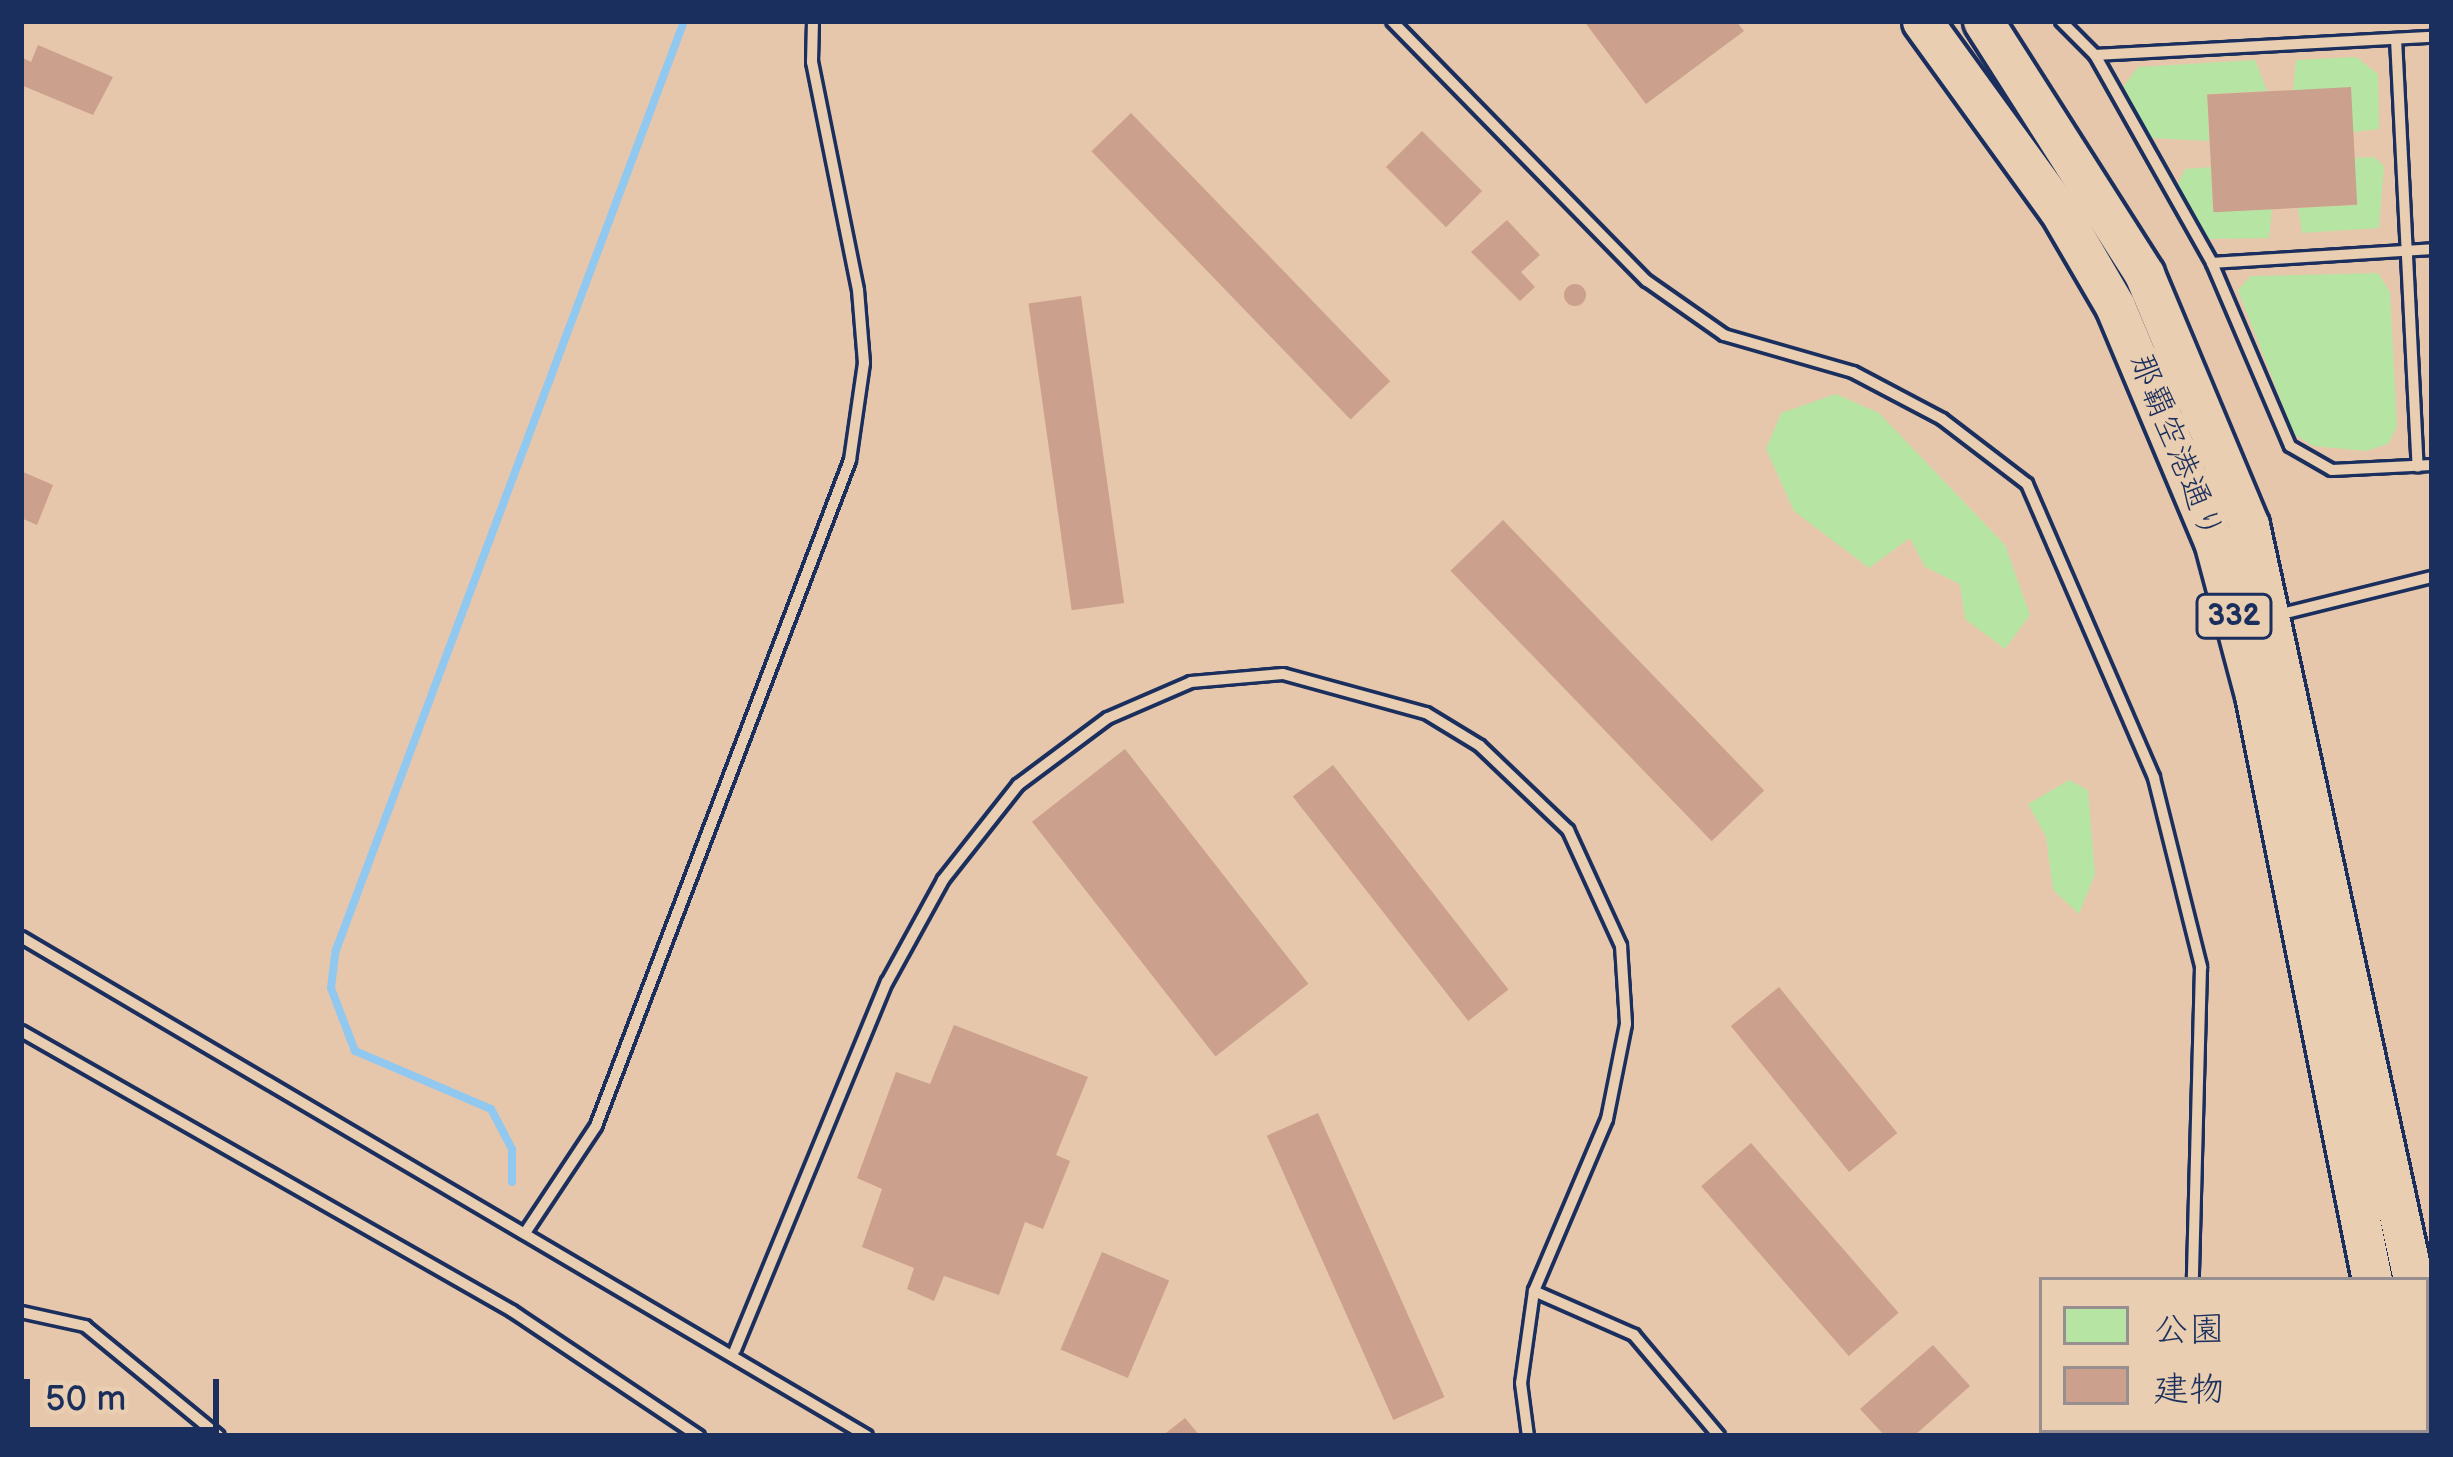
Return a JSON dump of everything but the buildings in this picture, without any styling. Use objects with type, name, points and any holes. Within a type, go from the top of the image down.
[{"type":"highway","name":"那覇空港通り","points":[[1922,21],[2059,210],[2115,305],[2214,541],[2255,695],[2371,1277]]},
{"type":"highway","name":"那覇空港通り","points":[[1983,21],[2144,274],[2201,398],[2276,616],[2412,1277]]},
{"type":"lane","points":[[527,1230],[596,1126],[850,460],[864,363],[858,290],[812,62],[813,21]]},
{"type":"lane","points":[[1392,21],[1647,281],[1724,334],[1853,372],[1942,419],[2027,484],[2153,778],[2200,967],[2193,1277]]},
{"type":"lane","points":[[2061,21],[2096,56],[2212,263],[2301,458],[2332,470],[2425,465],[2396,39]]},
{"type":"lane","points":[[2096,56],[2432,37]]},
{"type":"lane","points":[[2212,263],[2432,249]]},
{"type":"lane","points":[[2276,616],[2432,578]]},
{"type":"lane","points":[[735,1350],[887,982],[943,880],[1018,785],[1108,718],[1191,682],[1283,674],[1405,705],[1480,746],[1568,830],[1597,878],[1621,946],[1626,1024],[1607,1119],[1534,1291],[1521,1383],[1528,1436]]},
{"type":"lane","points":[[21,937],[735,1350],[868,1436]]},
{"type":"lane","points":[[21,1031],[512,1311],[699,1436]]},
{"type":"lane","points":[[1534,1291],[1634,1334],[1719,1436]]},
{"type":"lane","points":[[21,1312],[85,1326],[219,1436]]},
{"type":"green space","points":[[2356,57],[2378,74],[2379,129],[2353,132],[2293,90],[2296,60]]},
{"type":"green space","points":[[2255,60],[2267,91],[2207,94],[2209,141],[2151,138],[2120,91],[2138,67]]},
{"type":"green space","points":[[2374,157],[2384,166],[2379,228],[2302,233],[2298,208],[2356,205],[2354,158]]},
{"type":"green space","points":[[2211,167],[2213,212],[2272,209],[2269,238],[2209,239],[2178,185],[2185,169]]},
{"type":"green space","points":[[2378,273],[2390,292],[2397,427],[2388,444],[2366,451],[2313,446],[2294,434],[2238,290],[2251,276]]},
{"type":"green space","points":[[1836,394],[1879,413],[2005,545],[2030,615],[2005,649],[1965,619],[1960,584],[1925,567],[1910,538],[1869,568],[1794,511],[1766,449],[1781,413]]},
{"type":"green space","points":[[2069,780],[2088,790],[2095,874],[2079,914],[2053,890],[2046,837],[2028,804]]},
{"type":"waterway","points":[[512,1182],[512,1149],[491,1109],[355,1051],[331,988],[336,950],[684,21]]}]
